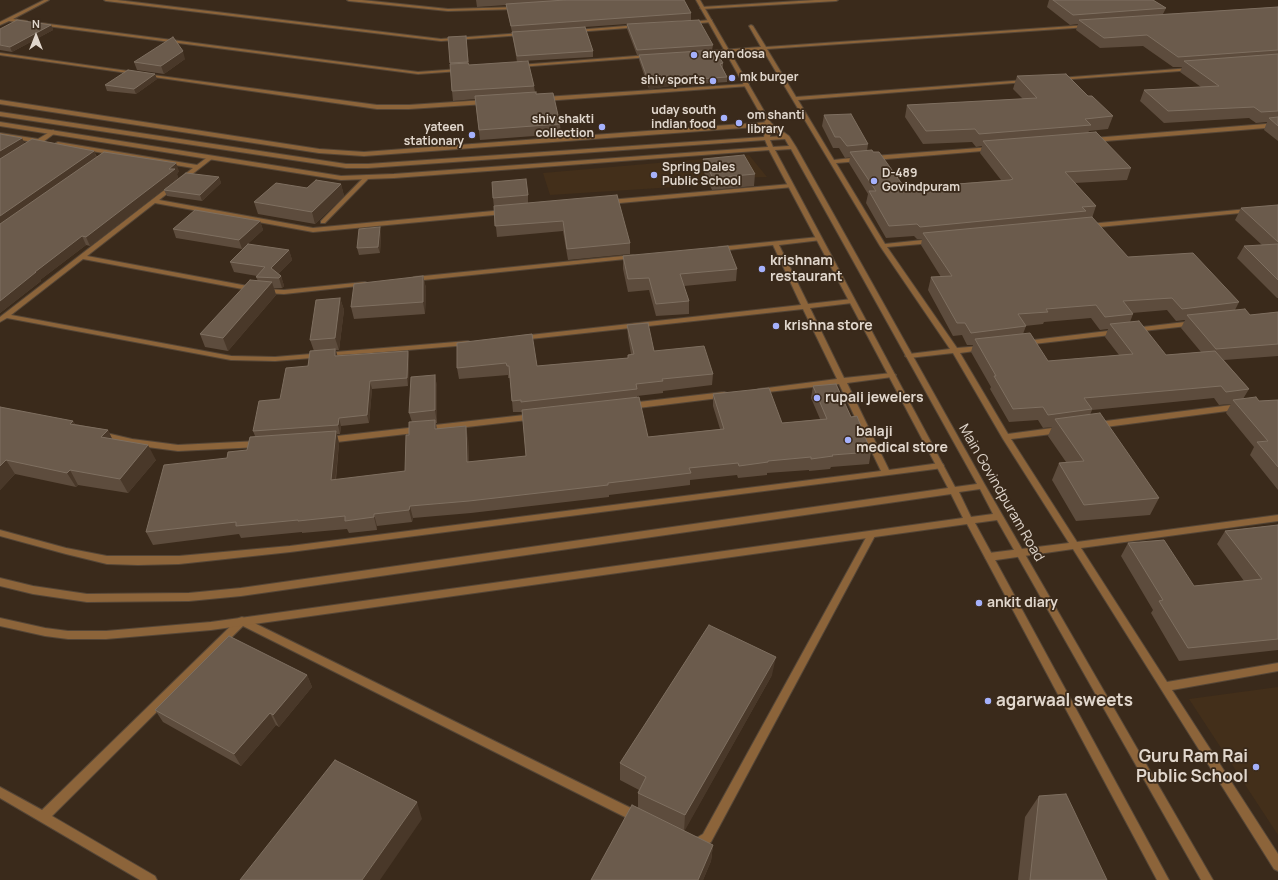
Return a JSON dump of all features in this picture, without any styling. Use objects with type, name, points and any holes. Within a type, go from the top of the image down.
[{"type":"street","points":[[0,24],[47,0]]},
{"type":"street","points":[[106,0],[441,40],[528,34]]},
{"type":"street","points":[[349,0],[448,10],[525,7]]},
{"type":"street","name":"Main Govindpuram Road","points":[[698,0],[769,124],[787,137],[793,147],[982,486],[1207,880]]},
{"type":"street","points":[[702,8],[836,0]]},
{"type":"street","points":[[8,20],[418,73],[466,70]]},
{"type":"street","points":[[686,23],[710,21]]},
{"type":"street","points":[[703,53],[1096,25]]},
{"type":"street","points":[[568,31],[647,26]]},
{"type":"street","points":[[751,26],[883,246],[955,351],[1006,437],[1278,865]]},
{"type":"street","points":[[0,54],[377,107],[409,107],[493,102]]},
{"type":"street","points":[[513,66],[656,56]]},
{"type":"street","points":[[1055,79],[1198,68]]},
{"type":"street","points":[[795,99],[1031,81]]},
{"type":"street","points":[[540,99],[747,85]]},
{"type":"street","points":[[0,102],[319,151],[364,154],[769,124],[767,138],[771,148],[1163,880]]},
{"type":"street","points":[[0,114],[346,166],[368,166],[787,137]]},
{"type":"street","points":[[0,124],[342,178],[793,147]]},
{"type":"street","points":[[1087,141],[1278,125]]},
{"type":"street","points":[[36,143],[53,132]]},
{"type":"street","points":[[0,135],[36,143],[46,142]]},
{"type":"street","points":[[54,144],[198,167]]},
{"type":"street","points":[[105,157],[125,144]]},
{"type":"street","points":[[833,162],[1000,148]]},
{"type":"street","points":[[3,318],[210,157]]},
{"type":"street","points":[[324,222],[367,177]]},
{"type":"street","points":[[604,203],[791,186]]},
{"type":"street","points":[[154,201],[313,230],[508,212]]},
{"type":"street","points":[[1080,227],[1254,210]]},
{"type":"street","points":[[712,250],[819,239]]},
{"type":"street","points":[[883,246],[938,240]]},
{"type":"street","points":[[775,244],[886,472]]},
{"type":"street","points":[[82,257],[269,291],[284,292],[373,283]]},
{"type":"street","points":[[404,280],[641,257]]},
{"type":"street","points":[[512,339],[852,301]]},
{"type":"street","points":[[3,318],[230,358],[275,359],[472,343]]},
{"type":"street","points":[[1128,330],[1199,322]]},
{"type":"street","points":[[1018,344],[1120,331]]},
{"type":"street","points":[[909,356],[986,347]]},
{"type":"street","points":[[748,392],[892,375]]},
{"type":"street","points":[[622,407],[732,394]]},
{"type":"street","points":[[1088,427],[1246,406]]},
{"type":"street","points":[[316,441],[544,416]]},
{"type":"street","points":[[1006,437],[1072,429]]},
{"type":"street","points":[[93,433],[132,442],[178,448],[270,444]]},
{"type":"street","points":[[0,532],[66,551],[107,560],[179,560],[290,549],[940,466]]},
{"type":"street","points":[[0,582],[33,590],[86,598],[189,597],[241,592],[982,486]]},
{"type":"street","points":[[0,622],[68,635],[106,635],[164,631],[242,622],[999,516]]},
{"type":"street","points":[[989,557],[1278,518]]},
{"type":"street","points":[[681,838],[688,842],[698,843],[707,838],[872,534]]},
{"type":"street","points":[[43,817],[242,622]]},
{"type":"street","points":[[242,622],[646,821]]},
{"type":"street","points":[[1164,687],[1278,667]]},
{"type":"street","points":[[0,792],[151,880]]},
{"type":"shaded area","name":"Spring Dales Public School","points":[[749,155],[767,177],[735,178],[737,183],[550,195],[543,173]]},
{"type":"shaded area","name":"Guru Ram Rai Public School","points":[[1278,687],[1278,835],[1189,699]]},
{"type":"building","points":[[565,0],[684,0],[691,13],[511,26],[506,4]]},
{"type":"building","points":[[1053,0],[1153,0],[1166,8],[1073,15]]},
{"type":"building","points":[[1278,7],[1278,50],[1178,57],[1147,35],[1104,38],[1079,20]]},
{"type":"building","points":[[17,20],[51,25],[10,47],[0,45],[0,29]]},
{"type":"building","points":[[699,20],[713,45],[637,50],[627,24]]},
{"type":"building","points":[[585,27],[593,51],[517,56],[512,32]]},
{"type":"building","points":[[466,36],[468,62],[450,63],[448,37]]},
{"type":"building","points":[[173,37],[183,51],[161,66],[134,62]]},
{"type":"building","points":[[715,50],[723,63],[720,64],[727,77],[649,83],[639,55]]},
{"type":"building","points":[[1278,54],[1278,111],[1261,112],[1254,107],[1168,111],[1144,90],[1219,86],[1184,61]]},
{"type":"building","points":[[528,61],[534,86],[452,91],[450,64],[468,63],[469,65]]},
{"type":"building","points":[[128,70],[155,74],[134,89],[105,85]]},
{"type":"building","points":[[1066,74],[1088,96],[1092,96],[1113,116],[1085,119],[1091,125],[979,134],[975,129],[926,131],[907,105],[1037,98],[1017,76]]},
{"type":"building","points":[[536,92],[536,94],[553,93],[560,124],[479,130],[475,96]]},
{"type":"building","points":[[851,114],[868,144],[847,146],[840,137],[835,137],[824,115]]},
{"type":"building","points":[[1278,117],[1278,126],[1269,118]]},
{"type":"building","points":[[1096,132],[1131,168],[1065,172],[1096,206],[1082,207],[1086,211],[920,227],[917,224],[889,226],[869,191],[876,191],[850,152],[872,150],[873,152],[879,152],[905,188],[1010,180],[1013,179],[983,141]]},
{"type":"building","points":[[0,134],[22,138],[0,151]]},
{"type":"building","points":[[32,139],[94,151],[0,216],[0,159]]},
{"type":"building","points":[[104,152],[176,163],[169,169],[175,169],[86,237],[82,236],[0,301],[0,224]]},
{"type":"building","points":[[744,155],[755,174],[713,178],[703,159]]},
{"type":"building","points":[[186,173],[219,177],[200,195],[164,190]]},
{"type":"building","points":[[526,179],[528,195],[493,198],[492,182]]},
{"type":"building","points":[[316,180],[341,184],[312,212],[254,202],[276,183],[307,188]]},
{"type":"building","points":[[617,195],[630,243],[567,249],[563,221],[495,226],[494,206]]},
{"type":"building","points":[[1278,205],[1278,242],[1241,208]]},
{"type":"building","points":[[195,210],[260,221],[239,240],[173,229]]},
{"type":"building","points":[[1092,217],[1128,257],[1193,253],[1239,302],[1182,309],[1172,298],[1123,301],[1133,314],[1105,317],[1096,305],[1046,309],[1048,312],[1018,314],[1026,326],[971,333],[965,323],[957,323],[931,277],[952,276],[923,233]]},
{"type":"building","points":[[380,227],[378,247],[357,248],[359,229]]},
{"type":"building","points":[[248,244],[289,250],[271,268],[281,276],[279,278],[256,277],[265,267],[230,262]]},
{"type":"building","points":[[1278,244],[1278,280],[1244,246]]},
{"type":"building","points":[[728,246],[737,269],[680,274],[689,301],[656,304],[649,278],[628,279],[623,256]]},
{"type":"building","points":[[423,276],[423,302],[351,307],[354,284]]},
{"type":"building","points":[[250,280],[272,282],[223,338],[200,334]]},
{"type":"building","points":[[340,298],[335,338],[310,340],[316,300]]},
{"type":"building","points":[[1245,309],[1250,315],[1278,312],[1278,344],[1216,349],[1187,315]]},
{"type":"building","points":[[1139,321],[1166,355],[1215,351],[1249,389],[1226,392],[1221,386],[1084,398],[1092,409],[1048,415],[1043,407],[1013,409],[975,339],[1030,333],[1048,361],[1133,354],[1110,324]]},
{"type":"building","points":[[648,323],[654,351],[704,346],[713,374],[662,379],[663,381],[636,384],[637,389],[521,402],[521,400],[512,401],[509,366],[507,366],[506,363],[457,368],[457,343],[532,334],[537,366],[628,358],[628,355],[634,354],[627,325]]},
{"type":"building","points":[[335,349],[335,356],[408,351],[407,378],[370,381],[367,415],[339,418],[338,425],[253,431],[259,401],[280,399],[286,368],[308,366],[310,351]]},
{"type":"building","points":[[435,375],[435,410],[409,413],[411,377]]},
{"type":"building","points":[[836,384],[851,417],[857,416],[871,452],[832,455],[833,456],[811,459],[811,457],[768,461],[739,466],[738,463],[689,468],[691,473],[608,483],[608,485],[469,501],[410,506],[409,510],[374,514],[374,517],[345,521],[345,516],[236,526],[236,522],[146,532],[164,465],[227,458],[228,452],[247,450],[250,437],[336,431],[331,480],[405,471],[406,435],[409,435],[409,422],[435,420],[435,429],[466,426],[467,462],[526,456],[522,410],[639,397],[648,437],[724,429],[713,394],[769,388],[782,423],[827,419],[813,386]]},
{"type":"building","points":[[1256,397],[1259,401],[1278,400],[1278,467],[1257,442],[1268,441],[1233,400]]},
{"type":"building","points":[[0,407],[73,421],[70,424],[108,430],[101,437],[148,445],[120,479],[70,470],[67,473],[6,460],[0,466]]},
{"type":"building","points":[[1100,413],[1159,498],[1084,505],[1059,463],[1084,461],[1055,419]]},
{"type":"building","points":[[1278,525],[1278,639],[1188,648],[1159,601],[1163,600],[1128,543],[1164,540],[1194,586],[1262,579],[1225,531]]},
{"type":"building","points":[[709,625],[776,657],[685,815],[638,793],[646,777],[620,763]]},
{"type":"building","points":[[229,636],[307,675],[273,715],[270,713],[234,754],[155,710]]},
{"type":"building","points":[[335,760],[417,802],[362,880],[240,880]]},
{"type":"building","points":[[1066,794],[1107,880],[1030,880],[1039,796]]},
{"type":"building","points":[[632,805],[713,845],[698,880],[591,880]]},
{"type":"place","name":"aryan dosa","points":[[694,55]]},
{"type":"place","name":"mk burger","points":[[732,78]]},
{"type":"place","name":"shiv sports","points":[[713,81]]},
{"type":"place","name":"uday south indian food","points":[[724,118]]},
{"type":"place","name":"om shanti library","points":[[739,123]]},
{"type":"place","name":"shiv shakti collection","points":[[602,127]]},
{"type":"place","name":"yateen stationary","points":[[472,135]]},
{"type":"place","name":"Spring Dales Public School","points":[[654,175]]},
{"type":"place","name":"D-489 Govindpuram","points":[[874,181]]},
{"type":"place","name":"krishnam restaurant","points":[[762,269]]},
{"type":"place","name":"krishna store","points":[[776,326]]},
{"type":"place","name":"rupali jewelers","points":[[817,398]]},
{"type":"place","name":"balaji medical store","points":[[848,440]]},
{"type":"place","name":"ankit diary","points":[[979,603]]},
{"type":"place","name":"agarwaal sweets","points":[[988,701]]},
{"type":"place","name":"Guru Ram Rai Public School","points":[[1256,767]]}]
